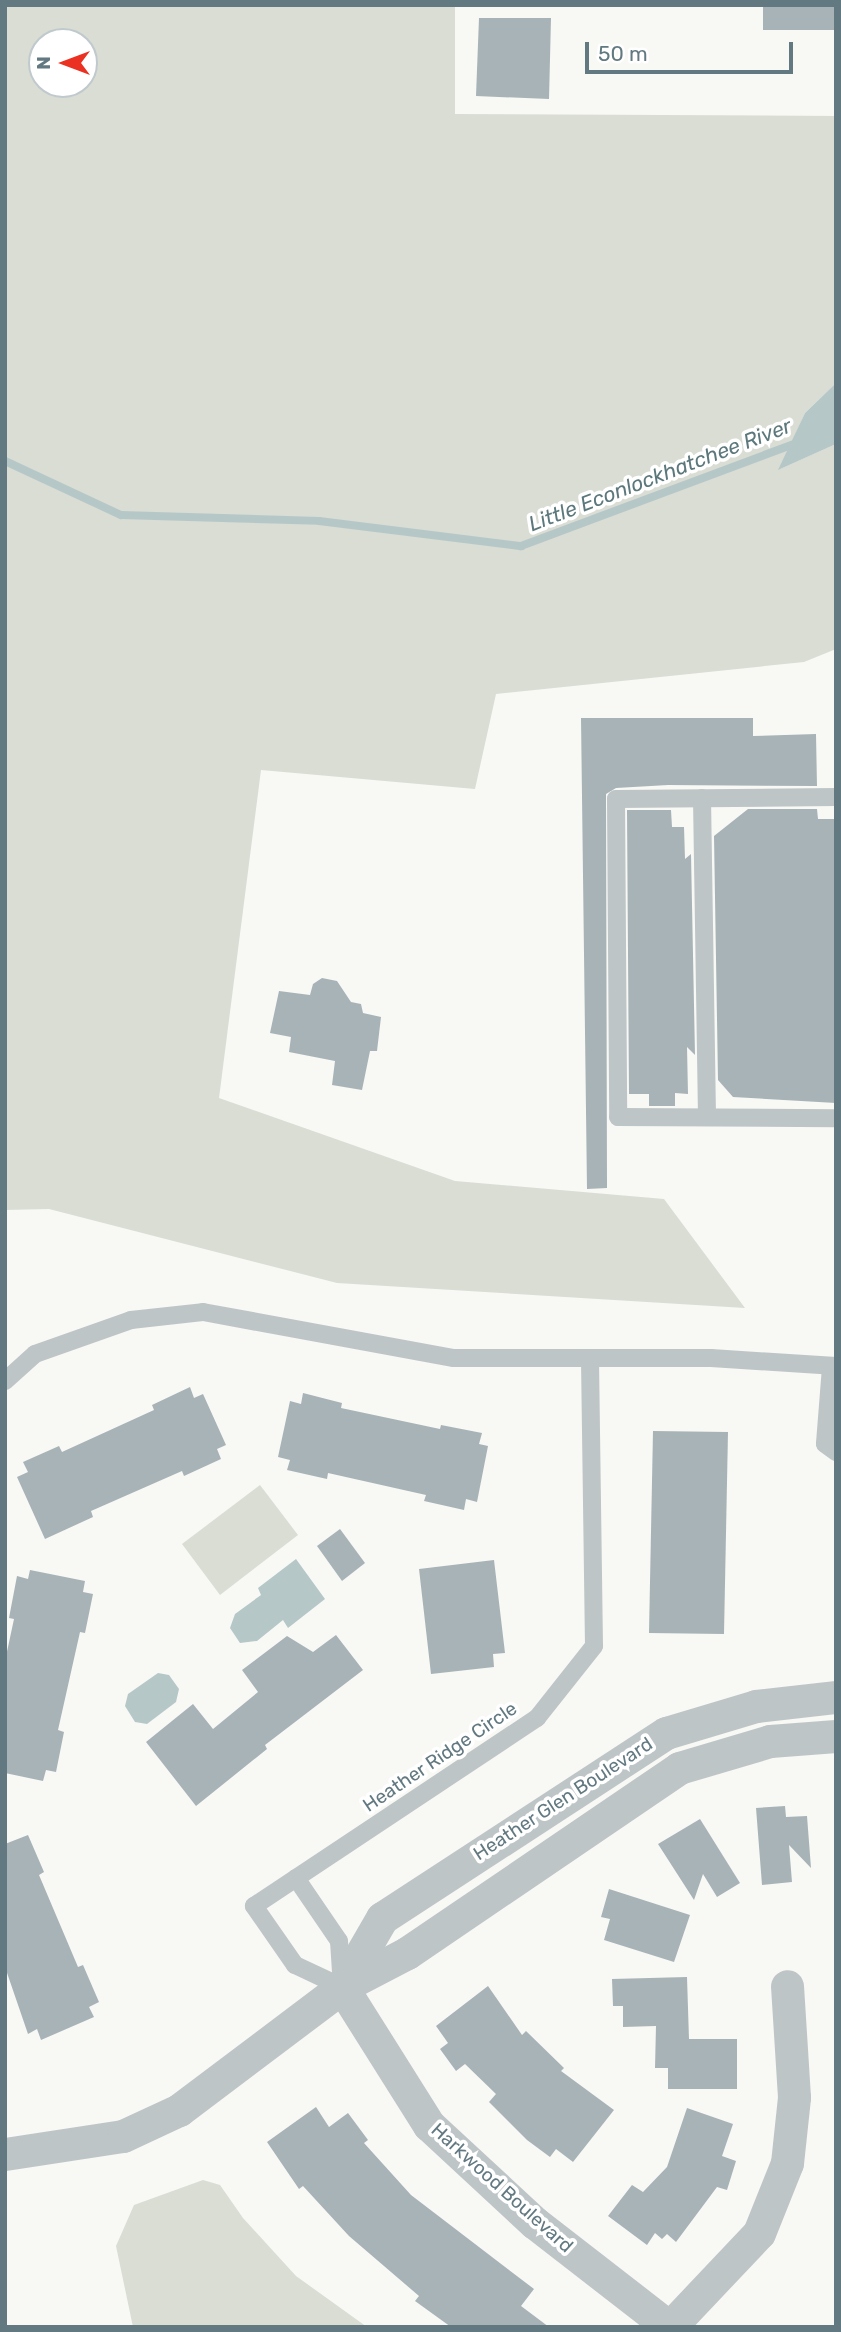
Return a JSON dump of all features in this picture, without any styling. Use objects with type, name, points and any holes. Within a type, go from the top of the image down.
[{"type":"street","name":"Heather Glen Boulevard","points":[[342,1987],[383,1918],[666,1733],[756,1706],[836,1697]]},
{"type":"street","name":"Heather Glen Boulevard","points":[[5,2154],[123,2136],[179,2110],[342,1987],[407,1953],[679,1768],[770,1741],[836,1736]]},
{"type":"street","points":[[669,2327],[760,2233],[787,2164],[794,2097],[787,1986]]},
{"type":"street","name":"Harkwood Boulevard","points":[[342,1987],[429,2125],[535,2223],[669,2327]]},
{"type":"lane","points":[[836,797],[616,799],[618,1117],[836,1118]]},
{"type":"lane","points":[[702,798],[708,1117]]},
{"type":"lane","points":[[5,1381],[35,1354],[131,1320],[204,1312],[454,1357],[711,1358],[834,1367],[825,1444],[836,1452]]},
{"type":"lane","name":"Heather Ridge Circle","points":[[342,1987],[295,1965],[254,1906],[537,1718],[594,1646],[590,1359]]},
{"type":"lane","points":[[296,1878],[339,1941],[342,1987]]},
{"type":"shaded area","points":[[5,5],[455,5],[455,114],[836,116],[836,383],[805,413],[780,469],[836,444],[836,649],[804,662],[496,694],[475,789],[261,770],[219,1098],[455,1181],[664,1199],[745,1308],[337,1283],[49,1209],[5,1210]]},
{"type":"shaded area","points":[[836,383],[836,444],[778,470],[805,413]]},
{"type":"shaded area","points":[[260,1485],[298,1535],[220,1595],[182,1544]]},
{"type":"shaded area","points":[[296,1559],[325,1599],[288,1628],[283,1620],[257,1641],[240,1643],[230,1628],[235,1614],[261,1595],[258,1588]]},
{"type":"shaded area","points":[[158,1673],[169,1675],[179,1689],[176,1702],[147,1724],[135,1722],[125,1706],[128,1694]]},
{"type":"shaded area","points":[[203,2180],[220,2185],[243,2218],[296,2276],[367,2327],[133,2327],[116,2246],[134,2205]]},
{"type":"building","points":[[763,5],[836,5],[836,30],[763,30]]},
{"type":"building","points":[[479,18],[551,18],[549,99],[476,96]]},
{"type":"building","points":[[581,718],[753,718],[753,736],[816,734],[817,786],[668,785],[616,788],[606,794],[607,1188],[587,1189]]},
{"type":"building","points":[[748,809],[817,809],[818,819],[836,819],[836,1103],[733,1097],[718,1080],[714,836]]},
{"type":"building","points":[[627,810],[671,810],[672,827],[684,827],[685,859],[691,854],[695,1055],[687,1047],[688,1094],[675,1093],[675,1106],[649,1106],[649,1094],[629,1094]]},
{"type":"building","points":[[322,978],[337,981],[351,1002],[361,1004],[363,1013],[381,1017],[377,1051],[370,1051],[362,1090],[332,1085],[335,1061],[289,1052],[291,1037],[270,1033],[279,991],[310,995],[313,984]]},
{"type":"building","points":[[190,1387],[194,1398],[203,1394],[226,1445],[217,1449],[221,1459],[184,1476],[182,1471],[91,1511],[93,1517],[45,1539],[17,1477],[28,1472],[23,1462],[59,1446],[62,1452],[154,1410],[152,1405]]},
{"type":"building","points":[[303,1393],[342,1403],[341,1408],[440,1429],[441,1425],[482,1433],[479,1444],[488,1446],[477,1502],[466,1499],[464,1510],[424,1501],[426,1495],[328,1473],[327,1479],[287,1470],[290,1460],[278,1457],[290,1401],[301,1404]]},
{"type":"building","points":[[653,1431],[728,1432],[724,1634],[649,1633]]},
{"type":"building","points":[[340,1529],[365,1563],[342,1581],[317,1546]]},
{"type":"building","points":[[494,1560],[505,1653],[493,1654],[494,1667],[431,1674],[419,1569]]},
{"type":"building","points":[[30,1570],[85,1581],[83,1592],[93,1594],[85,1633],[80,1632],[58,1730],[64,1732],[56,1772],[46,1770],[43,1781],[5,1773],[5,1661],[14,1619],[9,1618],[17,1576],[28,1579]]},
{"type":"building","points":[[336,1635],[363,1670],[265,1745],[267,1749],[196,1806],[146,1742],[193,1704],[213,1729],[258,1692],[242,1670],[287,1636],[313,1652]]},
{"type":"building","points":[[785,1806],[786,1817],[807,1816],[811,1868],[789,1845],[792,1882],[762,1885],[756,1808]]},
{"type":"building","points":[[700,1819],[740,1883],[717,1897],[703,1874],[694,1900],[658,1844]]},
{"type":"building","points":[[28,1835],[44,1872],[39,1875],[78,1967],[83,1965],[99,2002],[89,2007],[94,2017],[41,2040],[37,2029],[28,2034],[5,1967],[5,1844]]},
{"type":"building","points":[[609,1889],[690,1915],[674,1962],[604,1940],[610,1919],[601,1917]]},
{"type":"building","points":[[687,1977],[689,2039],[737,2039],[737,2089],[668,2089],[668,2068],[655,2068],[656,2026],[623,2027],[623,2006],[613,2006],[612,1979]]},
{"type":"building","points":[[488,1986],[522,2035],[526,2031],[564,2068],[561,2071],[614,2110],[573,2162],[556,2149],[550,2157],[527,2140],[489,2102],[496,2094],[465,2064],[456,2071],[440,2049],[448,2043],[436,2026]]},
{"type":"building","points":[[316,2107],[329,2127],[348,2113],[368,2140],[364,2143],[411,2195],[534,2289],[521,2306],[549,2327],[451,2327],[415,2301],[419,2296],[349,2236],[303,2186],[299,2189],[267,2142]]},
{"type":"building","points":[[687,2108],[733,2124],[722,2156],[736,2161],[727,2190],[717,2187],[676,2242],[667,2234],[662,2239],[655,2233],[647,2245],[608,2216],[632,2185],[643,2192],[667,2167]]},
{"type":"waterway","name":"Little Econlockhatchee River","points":[[5,461],[121,515],[319,521],[521,546],[797,443]]}]
